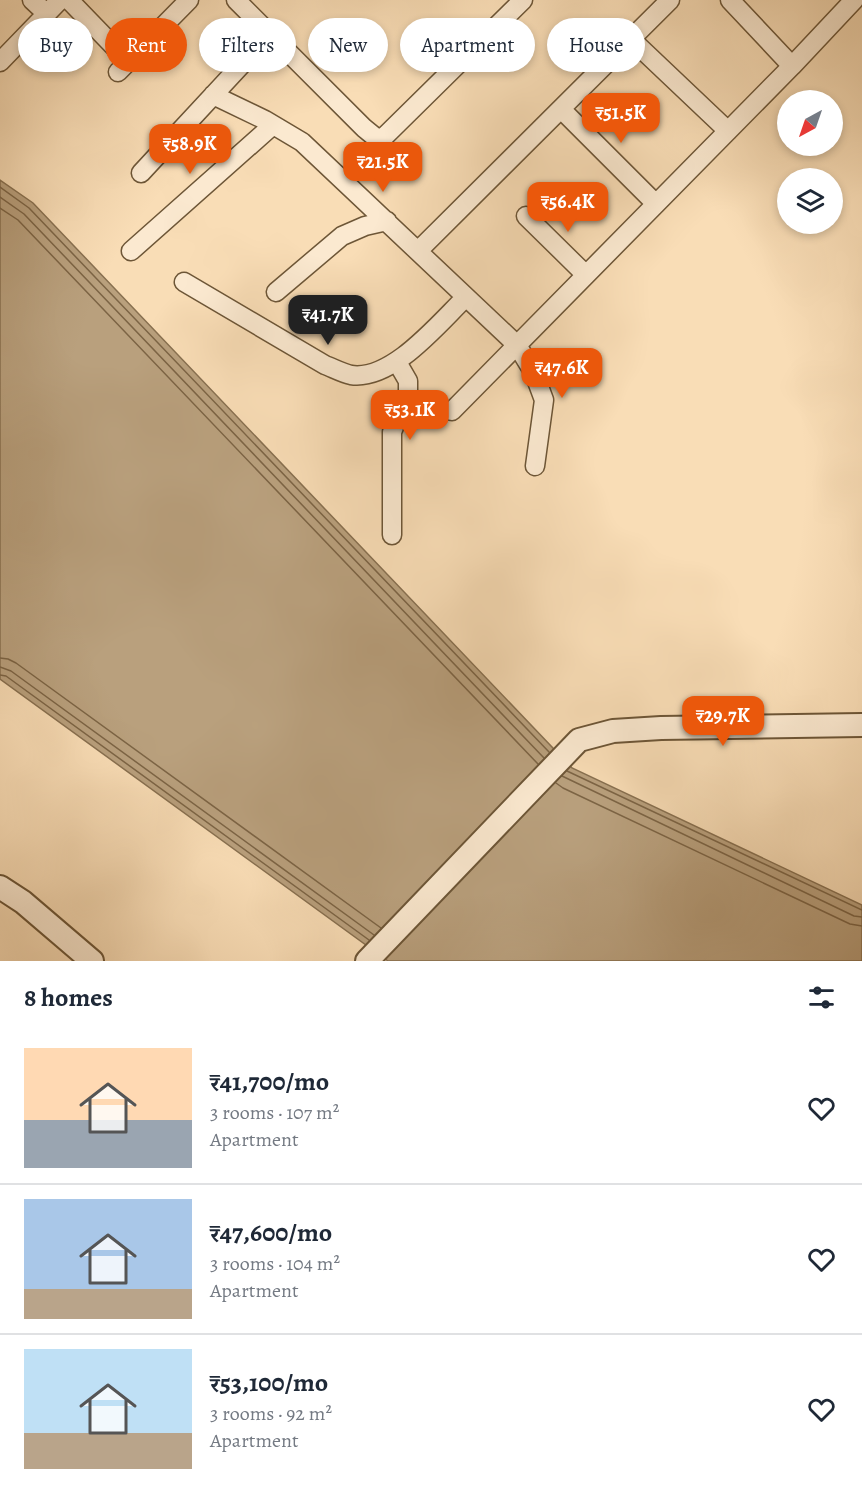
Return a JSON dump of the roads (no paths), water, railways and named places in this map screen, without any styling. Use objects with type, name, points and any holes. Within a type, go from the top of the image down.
[{"type":"street","points":[[32,0],[47,14]]},
{"type":"street","points":[[0,62],[60,0]]},
{"type":"street","points":[[69,0],[123,66],[189,0]]},
{"type":"street","points":[[236,0],[254,18]]},
{"type":"street","points":[[296,60],[364,128],[375,137],[383,138],[523,0]]},
{"type":"street","points":[[645,25],[670,0]]},
{"type":"street","points":[[730,0],[792,66]]},
{"type":"street","points":[[452,411],[792,66],[854,0]]},
{"type":"street","points":[[645,52],[728,131]]},
{"type":"street","points":[[141,173],[234,72]]},
{"type":"street","points":[[418,251],[598,72]]},
{"type":"street","points":[[213,94],[302,142],[517,345],[534,373],[544,400],[535,466]]},
{"type":"street","points":[[561,109],[656,204]]},
{"type":"street","points":[[130,251],[273,125]]},
{"type":"street","points":[[526,216],[586,275]]},
{"type":"street","points":[[276,292],[342,236],[365,226],[387,222]]},
{"type":"street","points":[[184,282],[324,365],[350,375],[381,372],[397,362],[466,297]]},
{"type":"street","points":[[392,535],[392,432],[408,392],[408,381],[397,362]]},
{"type":"street","points":[[367,961],[579,740],[613,731],[661,728],[862,725]]},
{"type":"street","points":[[0,887],[23,902],[92,961]]},
{"type":"water","points":[[0,180],[33,203],[572,768],[862,905],[862,961],[388,961],[0,679]]}]
